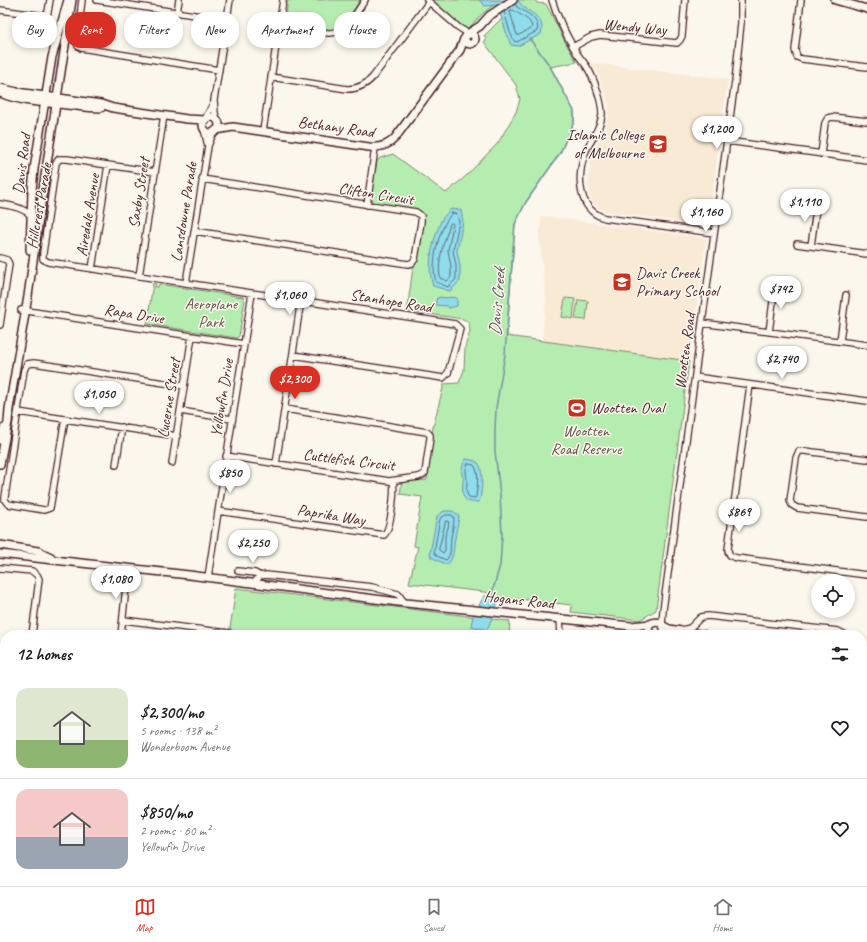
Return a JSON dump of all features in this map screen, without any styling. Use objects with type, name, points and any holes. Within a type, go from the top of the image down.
[{"type":"street","points":[[0,10],[45,16],[48,12],[50,0]]},
{"type":"street","name":"Davis Road","points":[[23,311],[29,262],[34,174],[54,48],[68,0]]},
{"type":"street","name":"Davis Road","points":[[0,464],[8,422],[15,349],[23,311],[72,0]]},
{"type":"street","points":[[82,0],[77,42],[78,46],[81,48],[219,70]]},
{"type":"street","points":[[97,0],[131,3],[178,12],[179,0]]},
{"type":"street","points":[[228,12],[230,0]]},
{"type":"street","points":[[281,12],[283,0]]},
{"type":"street","points":[[326,33],[336,33],[344,28],[365,0]]},
{"type":"street","points":[[271,77],[354,89],[363,86],[373,77],[428,1],[469,38],[489,16],[514,0]]},
{"type":"street","points":[[548,0],[554,6]]},
{"type":"street","points":[[552,0],[573,47],[590,72],[601,109],[600,122],[585,153],[581,170],[582,194],[588,206],[597,215],[608,219],[714,233]]},
{"type":"street","name":"Wendy Way","points":[[573,47],[592,37],[600,36],[677,43],[682,36],[685,0]]},
{"type":"street","name":"Wootten Road","points":[[663,625],[663,610],[740,41],[742,16],[741,0]]},
{"type":"street","points":[[801,0],[795,50],[796,55],[802,59],[867,67]]},
{"type":"street","points":[[835,0],[867,9]]},
{"type":"street","name":"Bethany Road","points":[[217,120],[233,127],[375,148],[387,145],[395,138],[469,38]]},
{"type":"street","points":[[204,124],[214,100],[223,48]]},
{"type":"street","points":[[263,131],[276,48]]},
{"type":"street","points":[[0,88],[45,99]]},
{"type":"street","points":[[0,93],[14,98],[101,104],[113,108],[187,119],[204,124],[210,132],[215,131],[218,126],[214,100]]},
{"type":"street","name":"Saxby Street","points":[[139,276],[164,115]]},
{"type":"street","points":[[204,124],[210,117],[217,120]]},
{"type":"street","points":[[821,154],[825,123],[828,118],[831,117],[867,121]]},
{"type":"street","name":"Lansdowne Parade","points":[[204,124],[208,146]]},
{"type":"street","name":"Bethany Road","points":[[215,131],[233,127]]},
{"type":"street","name":"Lansdowne Parade","points":[[186,283],[208,146],[215,131]]},
{"type":"street","points":[[727,141],[867,160]]},
{"type":"street","points":[[367,205],[375,148]]},
{"type":"street","name":"Hillcrest Parade","points":[[43,259],[42,253],[57,161],[63,158],[155,172]]},
{"type":"street","name":"Airedale Avenue","points":[[92,269],[108,165]]},
{"type":"street","name":"Clifton Circuit","points":[[194,231],[402,263],[412,263],[415,257],[421,222],[421,216],[416,212],[202,180]]},
{"type":"street","points":[[17,207],[32,202]]},
{"type":"street","points":[[811,246],[817,202]]},
{"type":"street","points":[[0,204],[17,207],[26,211],[32,216]]},
{"type":"street","points":[[797,244],[867,254]]},
{"type":"street","points":[[0,258],[7,260],[9,264],[0,325]]},
{"type":"street","name":"Stanhope Road","points":[[43,259],[48,262],[92,269],[455,324],[460,330],[448,373],[442,378],[293,355]]},
{"type":"street","points":[[769,332],[775,286]]},
{"type":"street","name":"Yellowfin Drive","points":[[208,577],[252,293]]},
{"type":"street","points":[[840,341],[846,295]]},
{"type":"street","points":[[276,464],[301,300]]},
{"type":"street","name":"Rapa Drive","points":[[23,311],[244,344]]},
{"type":"street","points":[[702,323],[867,345]]},
{"type":"street","name":"Lucerne Street","points":[[172,463],[192,336]]},
{"type":"street","points":[[65,419],[52,504],[49,509],[44,510],[11,505],[7,503],[5,500],[24,370],[26,365],[30,363],[184,386]]},
{"type":"street","points":[[695,377],[867,400]]},
{"type":"street","points":[[750,384],[728,549],[729,554],[737,558],[867,575]]},
{"type":"street","name":"Davis Road","points":[[0,440],[9,409]]},
{"type":"street","name":"Cuttlefish Circuit","points":[[226,456],[393,481],[418,477],[425,473],[430,440],[430,435],[427,432],[284,409]]},
{"type":"street","points":[[180,411],[232,419]]},
{"type":"street","points":[[18,412],[177,436]]},
{"type":"street","points":[[116,465],[122,428]]},
{"type":"street","points":[[867,459],[799,451],[796,458],[790,501],[792,505],[797,508],[867,517]]},
{"type":"street","name":"Paprika Way","points":[[218,511],[384,535],[388,530],[394,492],[393,481]]},
{"type":"street","name":"Hogans Road","points":[[0,545],[38,551],[57,559]]},
{"type":"street","name":"Hogans Road","points":[[0,554],[57,559],[454,608],[631,626],[657,622],[663,625]]},
{"type":"street","points":[[0,568],[32,571],[38,575],[39,579],[33,630]]},
{"type":"street","points":[[122,630],[128,568]]},
{"type":"street","name":"Hogans Road","points":[[238,571],[255,573],[260,576],[268,575],[372,587],[398,594],[404,602]]},
{"type":"street","points":[[254,583],[260,576]]},
{"type":"street","points":[[649,630],[648,628],[663,610]]},
{"type":"street","points":[[687,630],[701,617],[708,616],[829,630]]},
{"type":"street","points":[[562,630],[563,619]]},
{"type":"street","points":[[123,620],[189,630]]},
{"type":"street","points":[[663,625],[672,630]]},
{"type":"street","points":[[663,625],[664,630]]},
{"type":"street","name":"Hogans Road","points":[[631,626],[640,630]]},
{"type":"shaded area","name":"Islamic College of Melbourne","points":[[590,63],[728,79],[708,223],[704,226],[605,211],[599,209],[593,203],[589,195],[588,187],[589,167],[593,151],[606,126],[609,107],[598,74]]},
{"type":"shaded area","name":"Davis Creek Primary School","points":[[542,216],[706,238],[689,361],[542,341],[546,299],[539,235]]},
{"type":"green space","points":[[288,0],[360,0],[352,12],[334,12],[334,29],[332,30],[326,29],[326,12],[286,12]]},
{"type":"green space","points":[[431,0],[500,0],[483,13],[469,28],[465,28],[459,25]]},
{"type":"green space","name":"Wootten Road Reserve","points":[[510,0],[535,0],[537,3],[546,4],[577,62],[550,67],[574,111],[574,122],[560,153],[526,202],[515,224],[507,336],[689,361],[656,610],[640,620],[571,612],[572,605],[491,596],[492,593],[409,583],[418,547],[414,546],[422,497],[400,494],[402,482],[427,480],[433,427],[444,384],[459,383],[464,370],[465,347],[470,331],[469,324],[463,319],[407,311],[413,267],[417,261],[424,215],[420,210],[377,204],[372,201],[371,196],[377,161],[380,158],[393,154],[446,193],[466,176],[498,143],[516,112],[520,99],[516,85],[484,42],[487,39],[484,36],[498,22],[513,12]]},
{"type":"green space","name":"Aeroplane Park","points":[[153,283],[156,284],[155,287],[158,287],[159,284],[243,297],[245,299],[239,336],[237,338],[147,324]]},
{"type":"green space","points":[[565,298],[575,299],[573,319],[562,317]]},
{"type":"green space","points":[[578,300],[588,301],[586,320],[575,319]]},
{"type":"green space","points":[[236,588],[510,621],[509,630],[230,630]]},
{"type":"water","points":[[479,0],[518,0],[541,22],[541,34],[518,46],[511,45],[496,5],[485,6]]},
{"type":"water","points":[[451,209],[461,210],[463,222],[457,251],[460,265],[460,281],[450,291],[433,286],[430,262],[438,228],[442,219]]},
{"type":"water","points":[[437,298],[457,298],[457,306],[449,308],[447,306],[436,305]]},
{"type":"water","points":[[466,459],[476,461],[480,466],[482,482],[479,502],[466,500],[463,494],[462,471]]},
{"type":"water","points":[[444,511],[453,511],[459,516],[453,556],[447,565],[431,557],[430,553],[437,516]]},
{"type":"water","points":[[484,596],[498,597],[497,605],[487,630],[471,626],[473,616]]},
{"type":"waterway","name":"Davis Creek","points":[[491,597],[500,565],[502,535],[500,495],[495,451],[496,408],[505,354],[515,224],[526,202],[560,153],[574,122],[574,111],[550,66],[529,38]]},
{"type":"place","name":"Islamic College of Melbourne","points":[[658,144]]},
{"type":"place","name":"Davis Creek Primary School","points":[[622,282]]},
{"type":"place","name":"Wootten Oval","points":[[577,408]]}]
